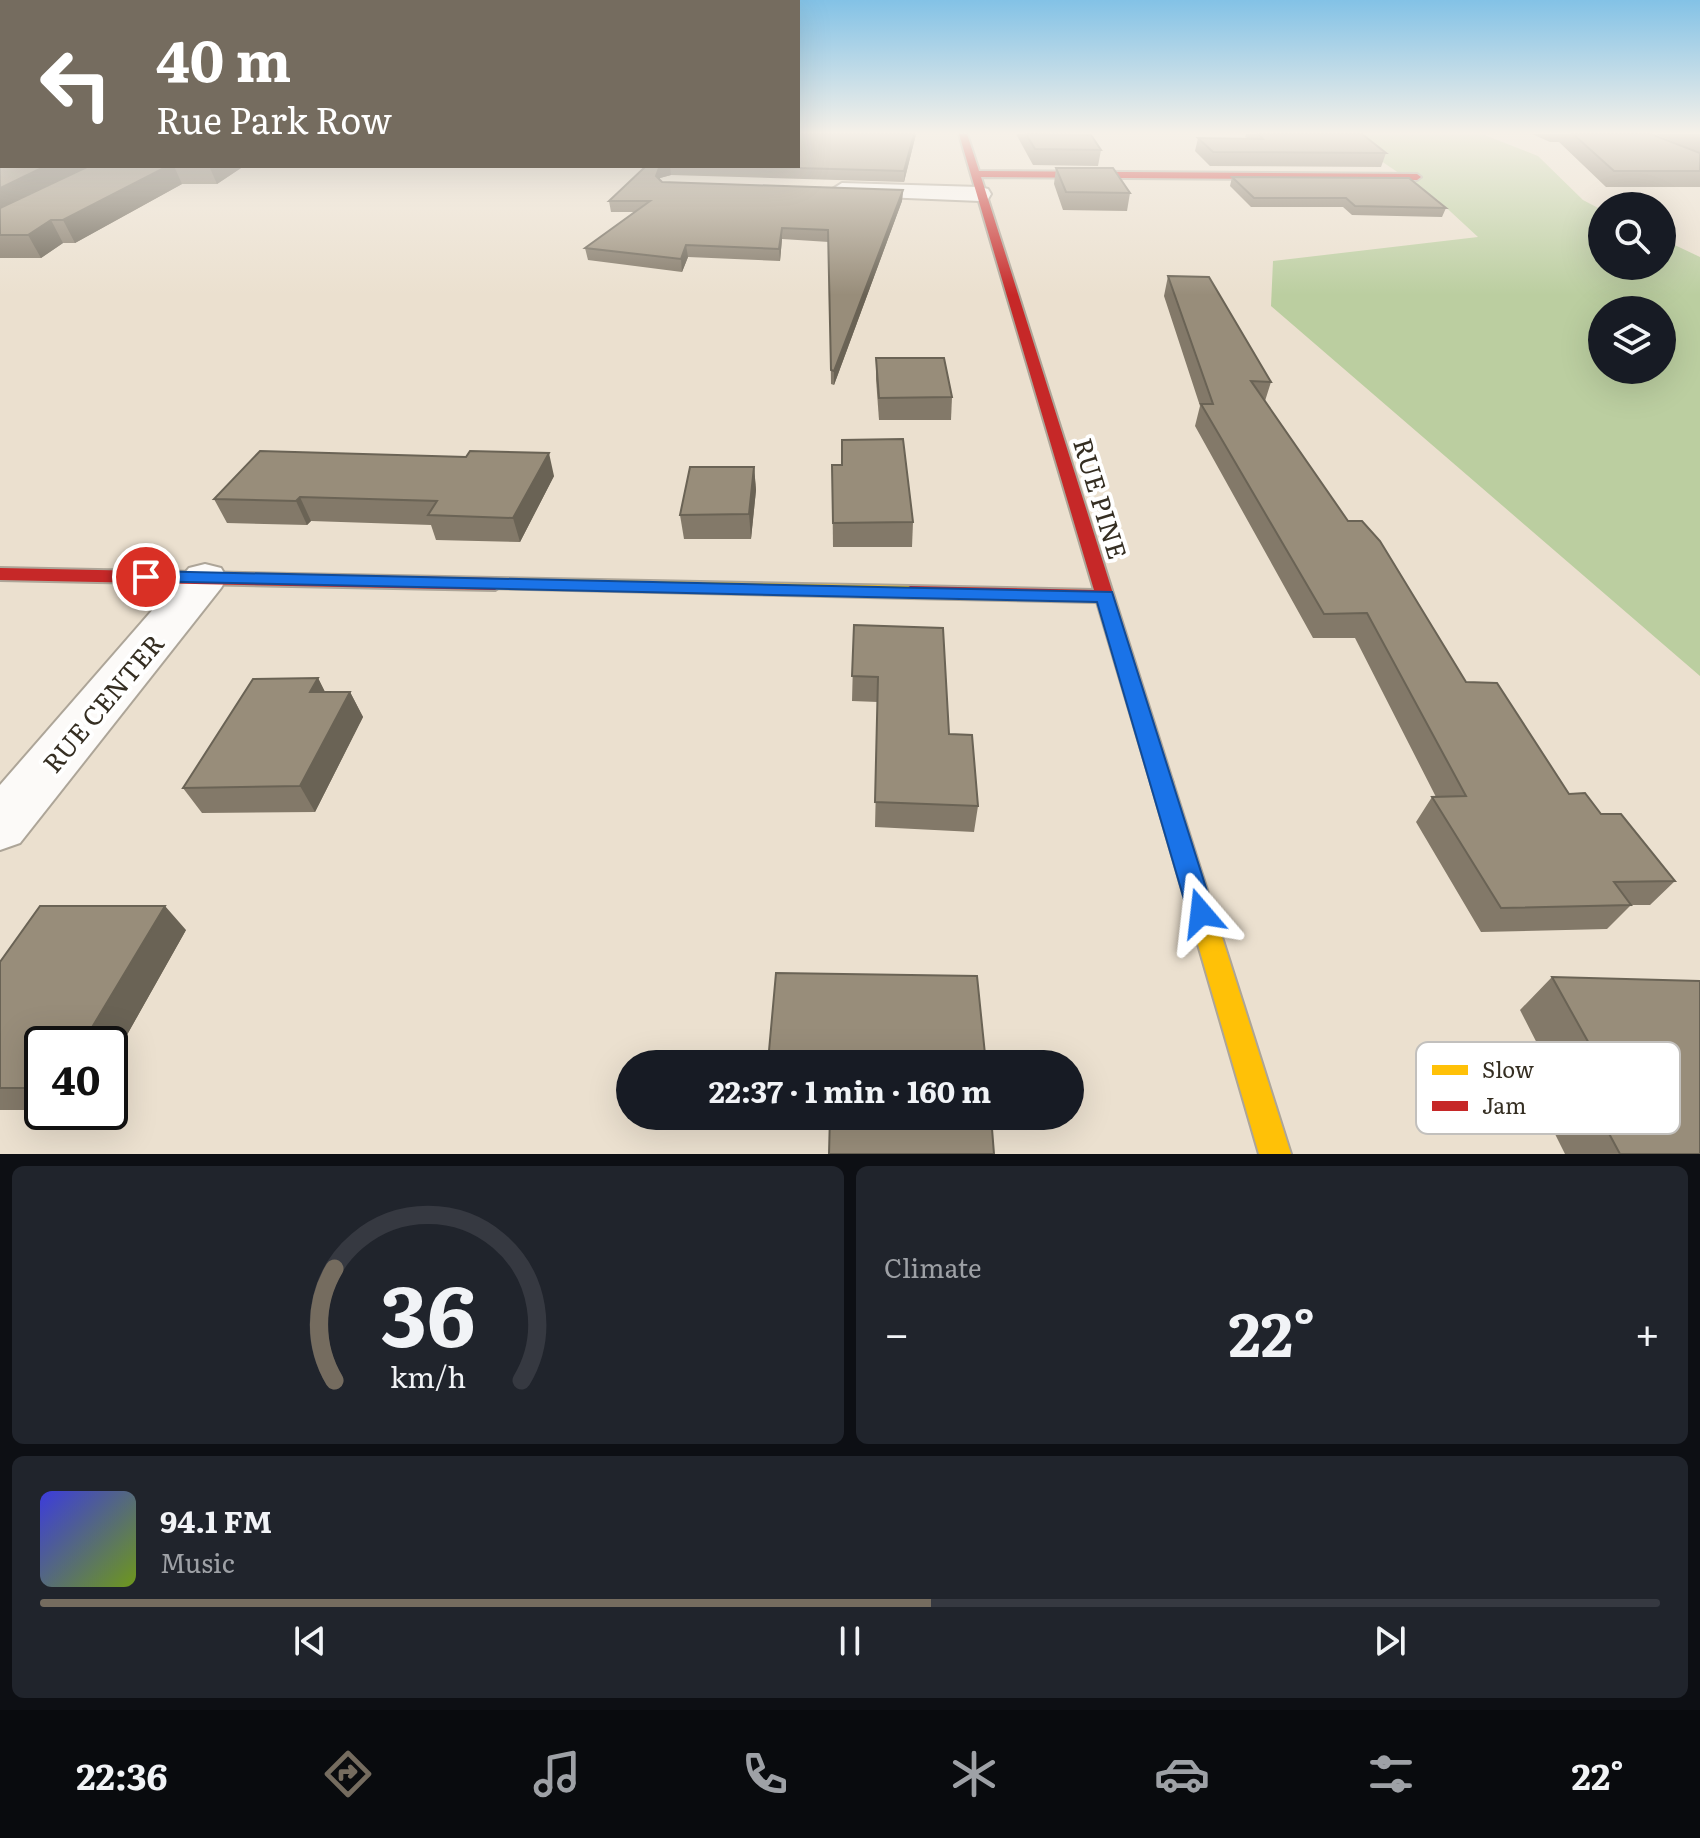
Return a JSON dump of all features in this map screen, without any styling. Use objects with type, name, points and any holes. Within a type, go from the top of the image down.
[{"type":"street","points":[[825,189],[860,188]]},
{"type":"street","name":"RUE PINE","points":[[979,188],[1275,1154]]},
{"type":"street","points":[[0,574],[1105,596]]},
{"type":"street","name":"RUE CENTER","points":[[0,826],[205,578]]},
{"type":"green space","points":[[1420,188],[1571,188],[1588,203],[1588,280],[1676,280],[1676,246],[1700,257],[1700,676],[1271,306],[1273,261],[1478,237]]},
{"type":"building","points":[[43,188],[126,188],[63,220],[51,220],[28,235],[0,235],[0,208]]},
{"type":"building","points":[[623,188],[903,190],[834,371],[831,370],[828,230],[782,228],[779,249],[686,245],[681,259],[585,248],[650,201],[609,201]]},
{"type":"building","points":[[1064,188],[1127,188],[1130,193],[1066,192]]},
{"type":"building","points":[[1243,188],[1421,188],[1446,208],[1355,206],[1346,198],[1254,198]]},
{"type":"building","points":[[1168,276],[1209,277],[1271,382],[1251,381],[1348,521],[1362,521],[1380,541],[1466,682],[1497,683],[1569,794],[1585,793],[1601,814],[1621,814],[1675,881],[1614,882],[1631,905],[1501,908],[1432,797],[1466,796],[1367,613],[1324,614],[1201,404],[1213,404]]},
{"type":"building","points":[[876,358],[944,358],[952,397],[879,398]]},
{"type":"building","points":[[903,439],[913,522],[833,523],[832,465],[842,465],[842,440]]},
{"type":"building","points":[[260,451],[466,457],[470,451],[549,453],[513,518],[428,515],[437,501],[300,497],[296,501],[214,499]]},
{"type":"building","points":[[690,467],[754,467],[749,514],[680,515]]},
{"type":"building","points":[[854,625],[943,628],[949,734],[972,735],[978,806],[875,802],[878,677],[852,676]]},
{"type":"building","points":[[318,678],[310,692],[350,692],[300,786],[183,788],[253,679]]},
{"type":"building","points":[[40,906],[165,906],[93,1026],[24,1026],[24,1088],[0,1088],[0,962]]},
{"type":"building","points":[[776,973],[977,976],[985,1050],[769,1050]]},
{"type":"building","points":[[1552,977],[1700,981],[1700,1154],[1620,1154],[1609,1134],[1680,1134],[1680,1042],[1588,1042]]},
{"type":"building","points":[[830,1130],[992,1130],[994,1154],[829,1154]]},
{"type":"traffic: slow","points":[[495,584],[910,592]]},
{"type":"traffic: slow","points":[[1162,783],[1275,1154]]},
{"type":"traffic: jam","points":[[980,188],[1162,783]]},
{"type":"traffic: jam","points":[[0,574],[495,584]]},
{"type":"traffic: jam","points":[[910,592],[1105,596]]},
{"type":"route","points":[[146,577],[1105,596],[1201,913]]}]
